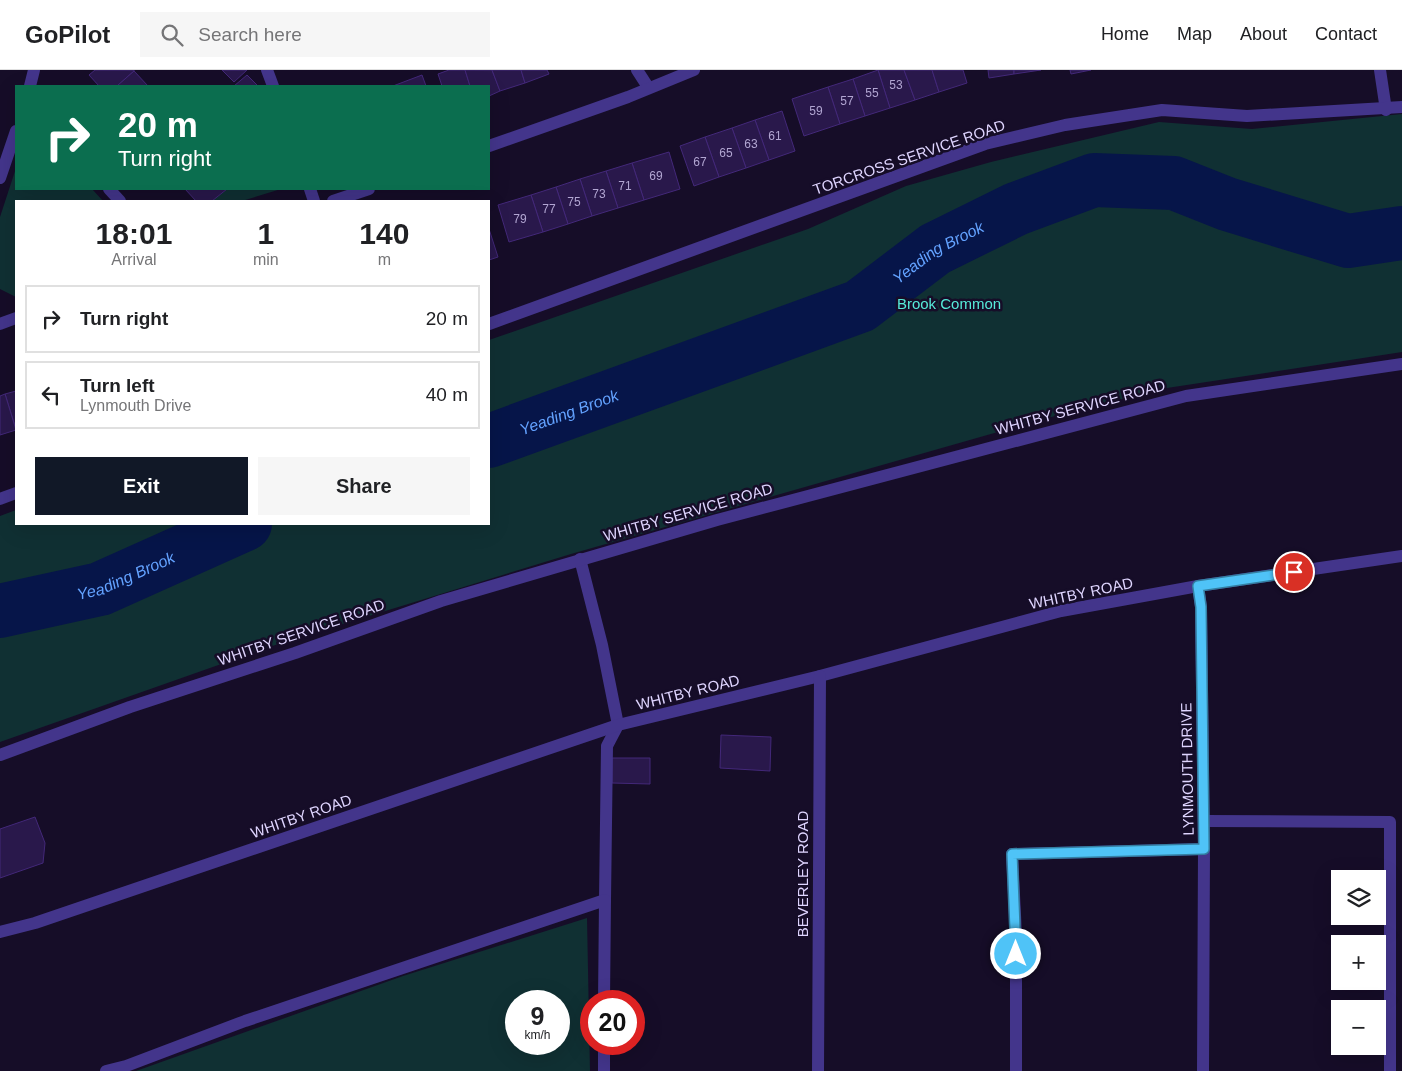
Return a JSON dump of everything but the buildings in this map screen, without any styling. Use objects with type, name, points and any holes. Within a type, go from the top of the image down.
[{"type":"street","points":[[30,85],[34,70]]},
{"type":"street","points":[[267,70],[273,85]]},
{"type":"street","points":[[637,70],[648,87]]},
{"type":"street","points":[[490,146],[628,97],[648,87],[694,70]]},
{"type":"street","points":[[1380,70],[1386,110]]},
{"type":"street","name":"TORCROSS SERVICE ROAD","points":[[490,324],[994,142],[1065,126],[1162,110],[1247,116],[1386,110],[1402,107]]},
{"type":"street","points":[[0,178],[15,134]]},
{"type":"street","points":[[110,190],[119,200]]},
{"type":"street","points":[[336,200],[365,190]]},
{"type":"street","points":[[0,324],[15,318]]},
{"type":"street","name":"WHITBY SERVICE ROAD","points":[[0,755],[130,706],[294,653],[441,600],[848,484],[1186,396],[1402,364]]},
{"type":"street","points":[[0,499],[15,493]]},
{"type":"street","name":"WHITBY ROAD","points":[[0,932],[44,920],[618,725],[820,676],[1061,611],[1198,586],[1402,556]]},
{"type":"street","points":[[580,559],[602,645],[618,725],[608,746],[604,990]]},
{"type":"street","name":"LYNMOUTH DRIVE","points":[[1198,586],[1201,607],[1204,821],[1203,1071]]},
{"type":"street","name":"BEVERLEY ROAD","points":[[818,1071],[820,676]]},
{"type":"street","points":[[1204,821],[1396,822],[1390,1071]]},
{"type":"street","points":[[1016,1071],[1016,935],[1012,854],[1204,849]]},
{"type":"street","points":[[106,1071],[126,1066],[245,1020],[605,900]]},
{"type":"street","points":[[604,1055],[604,1071]]},
{"type":"green space","name":"Brook Common","points":[[1402,114],[1402,352],[1167,388],[1043,419],[571,554],[281,643],[0,742],[0,516],[15,510],[15,525],[490,525],[490,340],[808,229],[906,186],[991,162],[1159,122],[1252,129]]},
{"type":"green space","points":[[15,171],[15,190],[93,190],[102,200],[15,200],[15,296],[0,289],[0,217]]},
{"type":"green space","points":[[226,190],[278,190],[245,200],[213,200]]},
{"type":"green space","points":[[587,918],[588,990],[580,990],[580,1055],[590,1055],[590,1071],[136,1071],[403,976]]},
{"type":"waterway","name":"Yeading Brook","points":[[490,441],[860,306],[935,249],[1016,209],[1094,180],[1174,183],[1227,204],[1348,241],[1402,233]]},
{"type":"waterway","name":"Yeading Brook","points":[[0,611],[100,589],[243,525]]},
{"type":"route","points":[[1016,954],[1012,854],[1204,849],[1201,607],[1198,586],[1294,572]]}]
